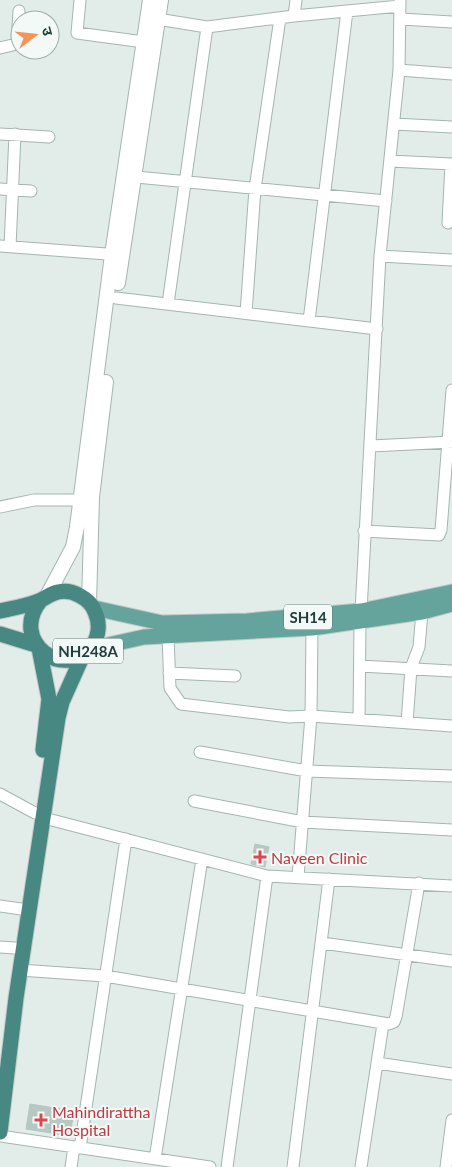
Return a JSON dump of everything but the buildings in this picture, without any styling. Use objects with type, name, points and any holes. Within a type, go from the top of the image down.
[{"type":"highway","points":[[0,611],[58,592],[69,592],[80,596],[92,605]]},
{"type":"highway","name":"NH248A","points":[[0,1134],[40,816],[49,699],[37,646],[30,630],[32,614],[44,598]]},
{"type":"highway","name":"NH248A","points":[[0,1055],[7,948],[21,909],[62,702],[87,651],[96,638],[99,626],[92,605]]},
{"type":"highway","name":"NH248A","points":[[0,634],[37,646],[50,657],[64,660],[87,651]]},
{"type":"main road","name":"SH14","points":[[92,605],[165,630],[312,628],[361,617],[452,592]]},
{"type":"main road","name":"SH14","points":[[87,651],[165,630],[290,618],[361,617],[422,612],[452,604]]},
{"type":"street","points":[[80,0],[76,32],[144,42]]},
{"type":"street","points":[[44,598],[73,547],[153,19],[150,0]]},
{"type":"street","points":[[129,177],[144,42],[161,0]]},
{"type":"street","points":[[294,16],[296,0]]},
{"type":"street","points":[[153,19],[207,27],[400,3],[399,70],[380,256],[371,446],[364,531],[359,720]]},
{"type":"street","points":[[308,320],[347,11]]},
{"type":"street","points":[[246,313],[255,189],[280,18]]},
{"type":"street","points":[[401,19],[452,22]]},
{"type":"street","points":[[168,304],[207,27]]},
{"type":"street","points":[[399,70],[452,74]]},
{"type":"street","points":[[394,124],[452,127]]},
{"type":"street","points":[[0,134],[49,137]]},
{"type":"street","points":[[15,134],[12,190],[5,246],[117,255]]},
{"type":"street","points":[[390,161],[452,164],[448,223]]},
{"type":"street","points":[[129,177],[386,201]]},
{"type":"street","points":[[0,189],[31,191]]},
{"type":"street","points":[[92,605],[92,497],[116,298],[117,255]]},
{"type":"street","points":[[380,256],[452,260]]},
{"type":"street","points":[[116,298],[377,329]]},
{"type":"street","points":[[364,531],[439,535],[450,442],[452,390]]},
{"type":"street","points":[[371,446],[450,442]]},
{"type":"street","points":[[0,507],[34,500],[81,500]]},
{"type":"street","points":[[407,723],[412,668],[419,647],[422,612]]},
{"type":"street","points":[[298,877],[311,716],[312,628]]},
{"type":"street","points":[[165,630],[170,688],[181,704],[288,718],[311,716],[452,726]]},
{"type":"street","points":[[360,666],[452,671]]},
{"type":"street","points":[[169,673],[235,676]]},
{"type":"street","points":[[200,752],[307,772],[452,776]]},
{"type":"street","points":[[0,794],[40,816],[267,876],[452,886]]},
{"type":"street","points":[[194,802],[303,822],[452,830]]},
{"type":"street","points":[[71,1167],[77,1147],[126,839]]},
{"type":"street","points":[[148,1161],[202,859]]},
{"type":"street","points":[[227,1167],[267,876]]},
{"type":"street","points":[[293,1167],[330,879]]},
{"type":"street","points":[[20,970],[105,976],[383,1024],[394,1022],[419,883]]},
{"type":"street","points":[[0,906],[21,909]]},
{"type":"street","points":[[322,943],[452,962]]},
{"type":"street","points":[[362,1167],[383,1024]]},
{"type":"street","points":[[377,1063],[452,1074]]},
{"type":"street","points":[[447,1167],[452,1120]]},
{"type":"street","points":[[0,1134],[148,1161],[210,1167]]},
{"type":"place","name":"Naveen Clinic","points":[[260,857]]},
{"type":"place","name":"Mahindirattha Hospital","points":[[41,1120]]}]
